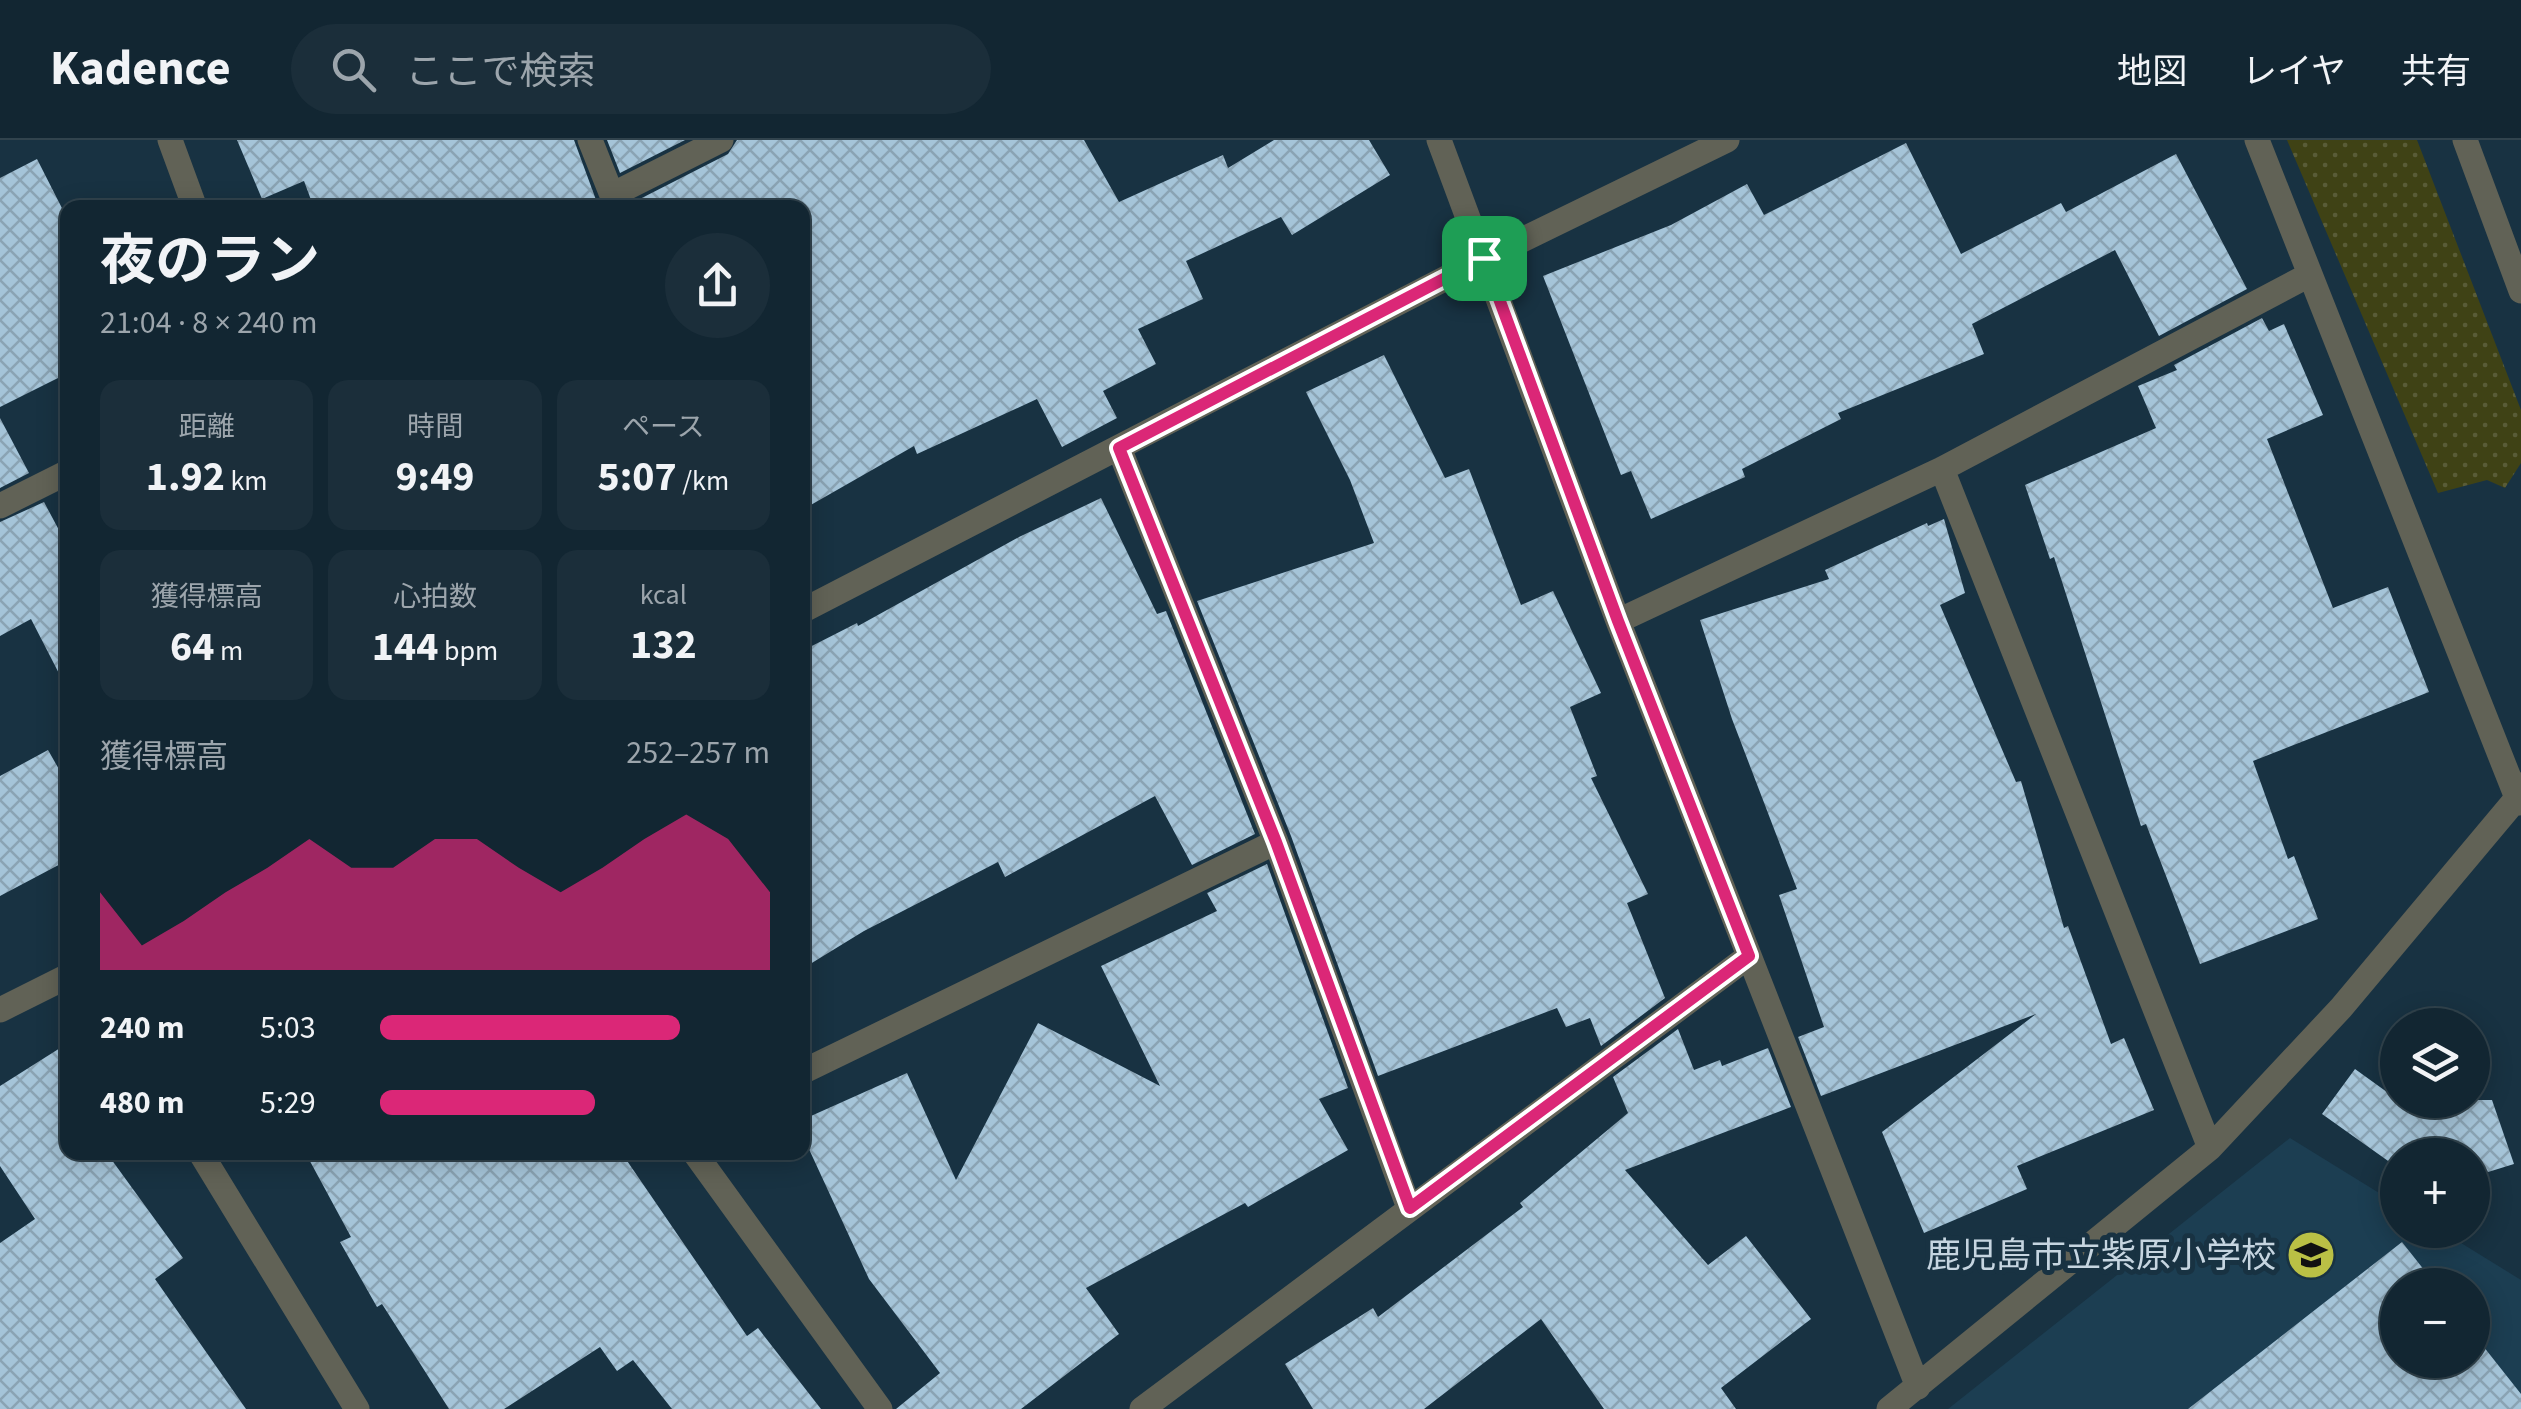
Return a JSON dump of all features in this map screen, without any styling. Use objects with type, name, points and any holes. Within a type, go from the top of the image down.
[{"type":"street","points":[[170,140],[192,200]]},
{"type":"street","points":[[590,140],[615,200]]},
{"type":"street","points":[[617,200],[721,140]]},
{"type":"street","points":[[1439,140],[1618,621],[1918,1386]]},
{"type":"street","points":[[810,606],[1484,258],[1727,140]]},
{"type":"street","points":[[1889,1409],[2210,1148],[2342,1008],[2520,797],[2257,140]]},
{"type":"street","points":[[2465,140],[2521,291]]},
{"type":"street","points":[[1618,621],[1942,469],[2309,275]]},
{"type":"street","points":[[1119,448],[1276,842],[1410,1208]]},
{"type":"street","points":[[1942,469],[2210,1148]]},
{"type":"street","points":[[0,506],[60,476]]},
{"type":"street","points":[[810,1068],[1276,842]]},
{"type":"street","points":[[1142,1409],[1749,956]]},
{"type":"street","points":[[0,1010],[60,980]]},
{"type":"street","points":[[205,1160],[357,1409]]},
{"type":"street","points":[[700,1160],[880,1409]]},
{"type":"shaded area","name":"鹿児島市立紫原小学校","points":[[2290,1138],[2380,1194],[2380,1248],[2469,1248],[2521,1280],[2521,1409],[1948,1409]]},
{"type":"green space","points":[[2287,140],[2417,140],[2521,410],[2521,463],[2505,488],[2487,480],[2438,493]]},
{"type":"building","points":[[237,140],[574,140],[596,200],[311,200],[304,181],[262,199]]},
{"type":"building","points":[[607,140],[685,140],[620,173]]},
{"type":"building","points":[[737,140],[1084,140],[1119,202],[1223,155],[1228,168],[1274,140],[1369,140],[1390,175],[1292,235],[1281,217],[1186,261],[1203,299],[1138,329],[1156,364],[1103,391],[1117,418],[1062,447],[1037,399],[917,454],[914,446],[810,505],[810,200],[638,200],[728,154]]},
{"type":"building","points":[[1906,143],[1961,254],[2061,203],[2066,212],[2176,154],[2247,289],[2159,336],[2115,250],[1972,324],[1984,354],[1838,413],[1841,419],[1742,469],[1745,477],[1651,519],[1631,471],[1621,475],[1543,276],[1671,225],[1747,184],[1764,215]]},
{"type":"building","points":[[37,159],[60,204],[60,377],[0,407],[0,178]]},
{"type":"building","points":[[2262,318],[2269,331],[2284,324],[2323,415],[2267,439],[2333,608],[2388,587],[2429,692],[2253,761],[2288,859],[2294,856],[2318,919],[2200,964],[2146,824],[2141,826],[2054,557],[2050,559],[2025,485],[2156,428],[2138,386],[2177,370],[2174,365]]},
{"type":"building","points":[[1384,355],[1445,478],[1469,469],[1521,605],[1553,591],[1601,693],[1570,707],[1597,776],[1591,778],[1648,894],[1627,903],[1665,998],[1601,1046],[1590,1018],[1566,1027],[1557,1008],[1378,1076],[1291,836],[1197,601],[1374,543],[1350,480],[1306,392]]},
{"type":"building","points":[[0,418],[29,473],[0,488]]},
{"type":"building","points":[[1101,498],[1157,614],[1166,611],[1255,834],[1192,865],[1155,796],[1005,877],[998,862],[864,931],[810,964],[810,647],[857,623],[858,626],[1019,537]]},
{"type":"building","points":[[44,502],[60,532],[60,675],[31,619],[0,636],[0,522]]},
{"type":"building","points":[[1944,519],[1965,593],[1940,605],[2016,782],[2021,781],[2064,928],[2068,926],[2111,1044],[2124,1038],[2154,1110],[2017,1166],[2027,1189],[1924,1233],[1882,1132],[2036,1014],[1821,1096],[1798,1037],[1824,1027],[1779,895],[1797,889],[1732,719],[1700,620],[1829,579],[1825,570],[1927,523],[1928,526]]},
{"type":"building","points":[[48,750],[60,771],[60,864],[0,896],[0,776]]},
{"type":"building","points":[[1267,864],[1348,1088],[1319,1099],[1348,1150],[1248,1207],[1245,1203],[1086,1288],[1119,1334],[1021,1409],[896,1409],[940,1373],[869,1279],[810,1151],[810,1116],[907,1073],[956,1180],[1038,1023],[1160,1086],[1101,966],[1217,911],[1207,893]]},
{"type":"building","points":[[1678,1029],[1694,1070],[1720,1060],[1722,1066],[1768,1048],[1791,1107],[1625,1170],[1708,1265],[1746,1236],[1811,1319],[1721,1388],[1736,1409],[1604,1409],[1541,1319],[1424,1409],[1313,1409],[1285,1364],[1373,1308],[1378,1317],[1523,1207],[1520,1203],[1628,1113],[1613,1077]]},
{"type":"building","points":[[60,1048],[60,1160],[112,1160],[183,1258],[155,1279],[246,1409],[0,1409],[0,1243],[35,1219],[0,1166],[0,1086]]},
{"type":"building","points":[[2355,1069],[2380,1087],[2380,1118],[2490,1118],[2492,1100],[2514,1164],[2490,1171],[2490,1138],[2380,1138],[2380,1155],[2322,1114]]},
{"type":"building","points":[[309,1160],[626,1160],[747,1336],[758,1328],[821,1409],[672,1409],[633,1360],[617,1371],[600,1347],[504,1409],[449,1409],[382,1304],[377,1307],[340,1242],[351,1237]]},
{"type":"building","points":[[2394,1248],[2407,1248],[2423,1268],[2380,1268],[2380,1378],[2490,1378],[2490,1355],[2521,1394],[2521,1409],[2188,1409]]},
{"type":"place","name":"鹿児島市立紫原小学校","points":[[2311,1255]]},
{"type":"route","points":[[1484,258],[1618,621],[1749,956],[1410,1208],[1276,842],[1119,448],[1484,258]]}]
